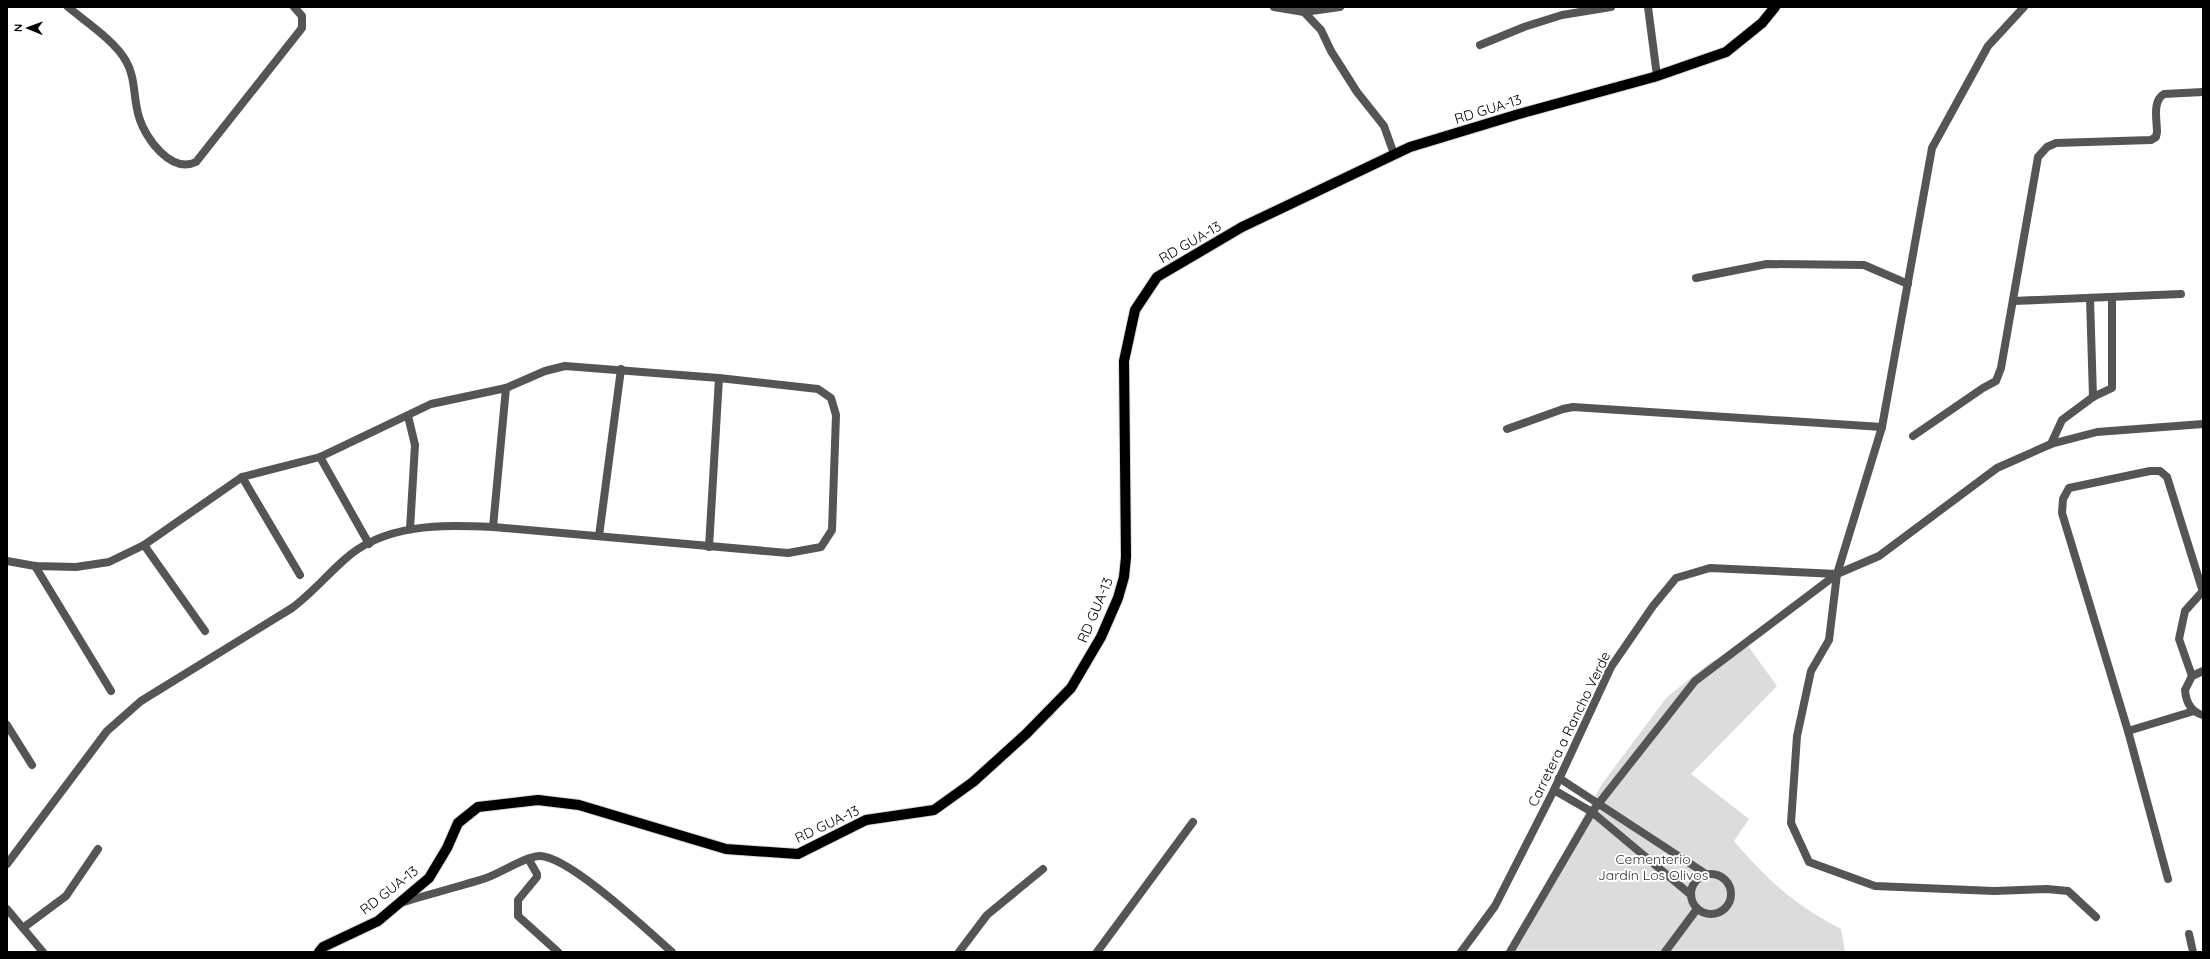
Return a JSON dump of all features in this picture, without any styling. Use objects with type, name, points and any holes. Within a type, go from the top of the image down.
[{"type":"main road","name":"RD GUA-13","points":[[319,952],[323,947],[378,921],[429,878],[447,848],[458,824],[478,807],[538,800],[579,805],[726,849],[798,854],[866,820],[934,810],[973,782],[1026,734],[1071,688],[1101,637],[1118,598],[1124,577],[1126,557],[1124,361],[1135,310],[1157,277],[1242,227],[1410,147],[1519,114],[1658,76],[1726,52],[1762,23],[1775,7]]},
{"type":"street","points":[[68,7],[122,54],[130,70],[139,117],[143,128],[170,161],[181,166],[196,162],[302,28],[302,16],[294,7]]},
{"type":"street","points":[[1274,7],[1304,12],[1340,7]]},
{"type":"street","points":[[1480,45],[1524,27],[1562,15],[1612,7]]},
{"type":"street","points":[[1648,7],[1658,76]]},
{"type":"street","points":[[2024,7],[1988,46],[1932,148],[1882,427],[1837,574],[1829,640],[1811,671],[1797,736],[1791,823],[1809,862],[1875,886],[1994,891],[2047,889],[2068,891],[2096,917]]},
{"type":"street","points":[[1304,12],[1321,30],[1331,51],[1357,92],[1384,126],[1394,154]]},
{"type":"street","points":[[1913,436],[1983,388],[1996,381],[2001,368],[2038,157],[2046,147],[2056,143],[2151,140],[2156,137],[2157,132],[2157,102],[2159,97],[2164,94],[2203,92]]},
{"type":"street","points":[[1696,278],[1767,264],[1864,265],[1908,284]]},
{"type":"street","points":[[2013,301],[2180,294]]},
{"type":"street","points":[[2051,444],[2062,420],[2093,396],[2112,388],[2112,297]]},
{"type":"street","points":[[2090,298],[2093,396]]},
{"type":"street","points":[[7,561],[36,566],[76,567],[109,562],[144,545],[242,478],[320,457],[432,404],[506,388],[545,372],[565,366],[621,369],[818,389],[832,398],[836,415],[832,530],[821,547],[788,553],[493,527],[437,525],[410,529],[370,544],[344,560],[315,589],[292,608],[141,701],[118,719],[107,731],[7,864]]},
{"type":"street","points":[[600,536],[621,369]]},
{"type":"street","points":[[709,547],[719,378]]},
{"type":"street","points":[[493,527],[506,388]]},
{"type":"street","points":[[1507,429],[1563,408],[1573,407],[1882,427]]},
{"type":"street","points":[[408,416],[415,445],[410,529]]},
{"type":"street","name":"Carretera a Rancho Verde","points":[[1461,952],[1495,906],[1560,778],[1611,667],[1653,606],[1676,578],[1710,568],[1837,574],[1879,556],[1997,468],[2051,444],[2097,432],[2203,424]]},
{"type":"street","points":[[320,457],[370,544]]},
{"type":"street","points":[[2168,878],[2128,731],[2062,513],[2063,499],[2069,488],[2150,471],[2160,471],[2167,477],[2203,591],[2185,611],[2180,639],[2192,676]]},
{"type":"street","points":[[242,478],[300,575]]},
{"type":"street","points":[[144,545],[205,631]]},
{"type":"street","points":[[36,566],[111,692]]},
{"type":"street","points":[[1510,952],[1592,812],[1695,681],[1837,574]]},
{"type":"street","points":[[2200,715],[2188,704],[2185,690],[2192,676],[2203,671]]},
{"type":"street","points":[[2128,731],[2200,715]]},
{"type":"street","points":[[7,725],[32,764]]},
{"type":"street","points":[[1560,778],[1706,874]]},
{"type":"street","points":[[1554,790],[1592,812],[1691,895]]},
{"type":"street","points":[[1097,952],[1193,822]]},
{"type":"street","points":[[23,928],[66,896],[98,849]]},
{"type":"street","points":[[400,903],[487,878],[540,856],[553,860],[591,882],[672,952]]},
{"type":"street","points":[[529,860],[537,874],[537,877],[518,900],[518,916],[558,952]]},
{"type":"street","points":[[959,952],[987,914],[1043,869]]},
{"type":"street","points":[[1706,874],[1716,874],[1726,879],[1731,888],[1732,899],[1726,909],[1717,914],[1706,915],[1697,909],[1691,900],[1691,889],[1696,880],[1706,874]]},
{"type":"street","points":[[1665,952],[1697,909]]},
{"type":"street","points":[[7,910],[43,952]]},
{"type":"street","points":[[2189,934],[2193,952]]},
{"type":"green space","name":"Cementerio Jardín Los Olivos","points":[[1748,646],[1777,686],[1691,774],[1749,819],[1734,841],[1770,880],[1795,901],[1841,929],[1845,952],[1507,952],[1602,784],[1667,697],[1711,662]]}]
